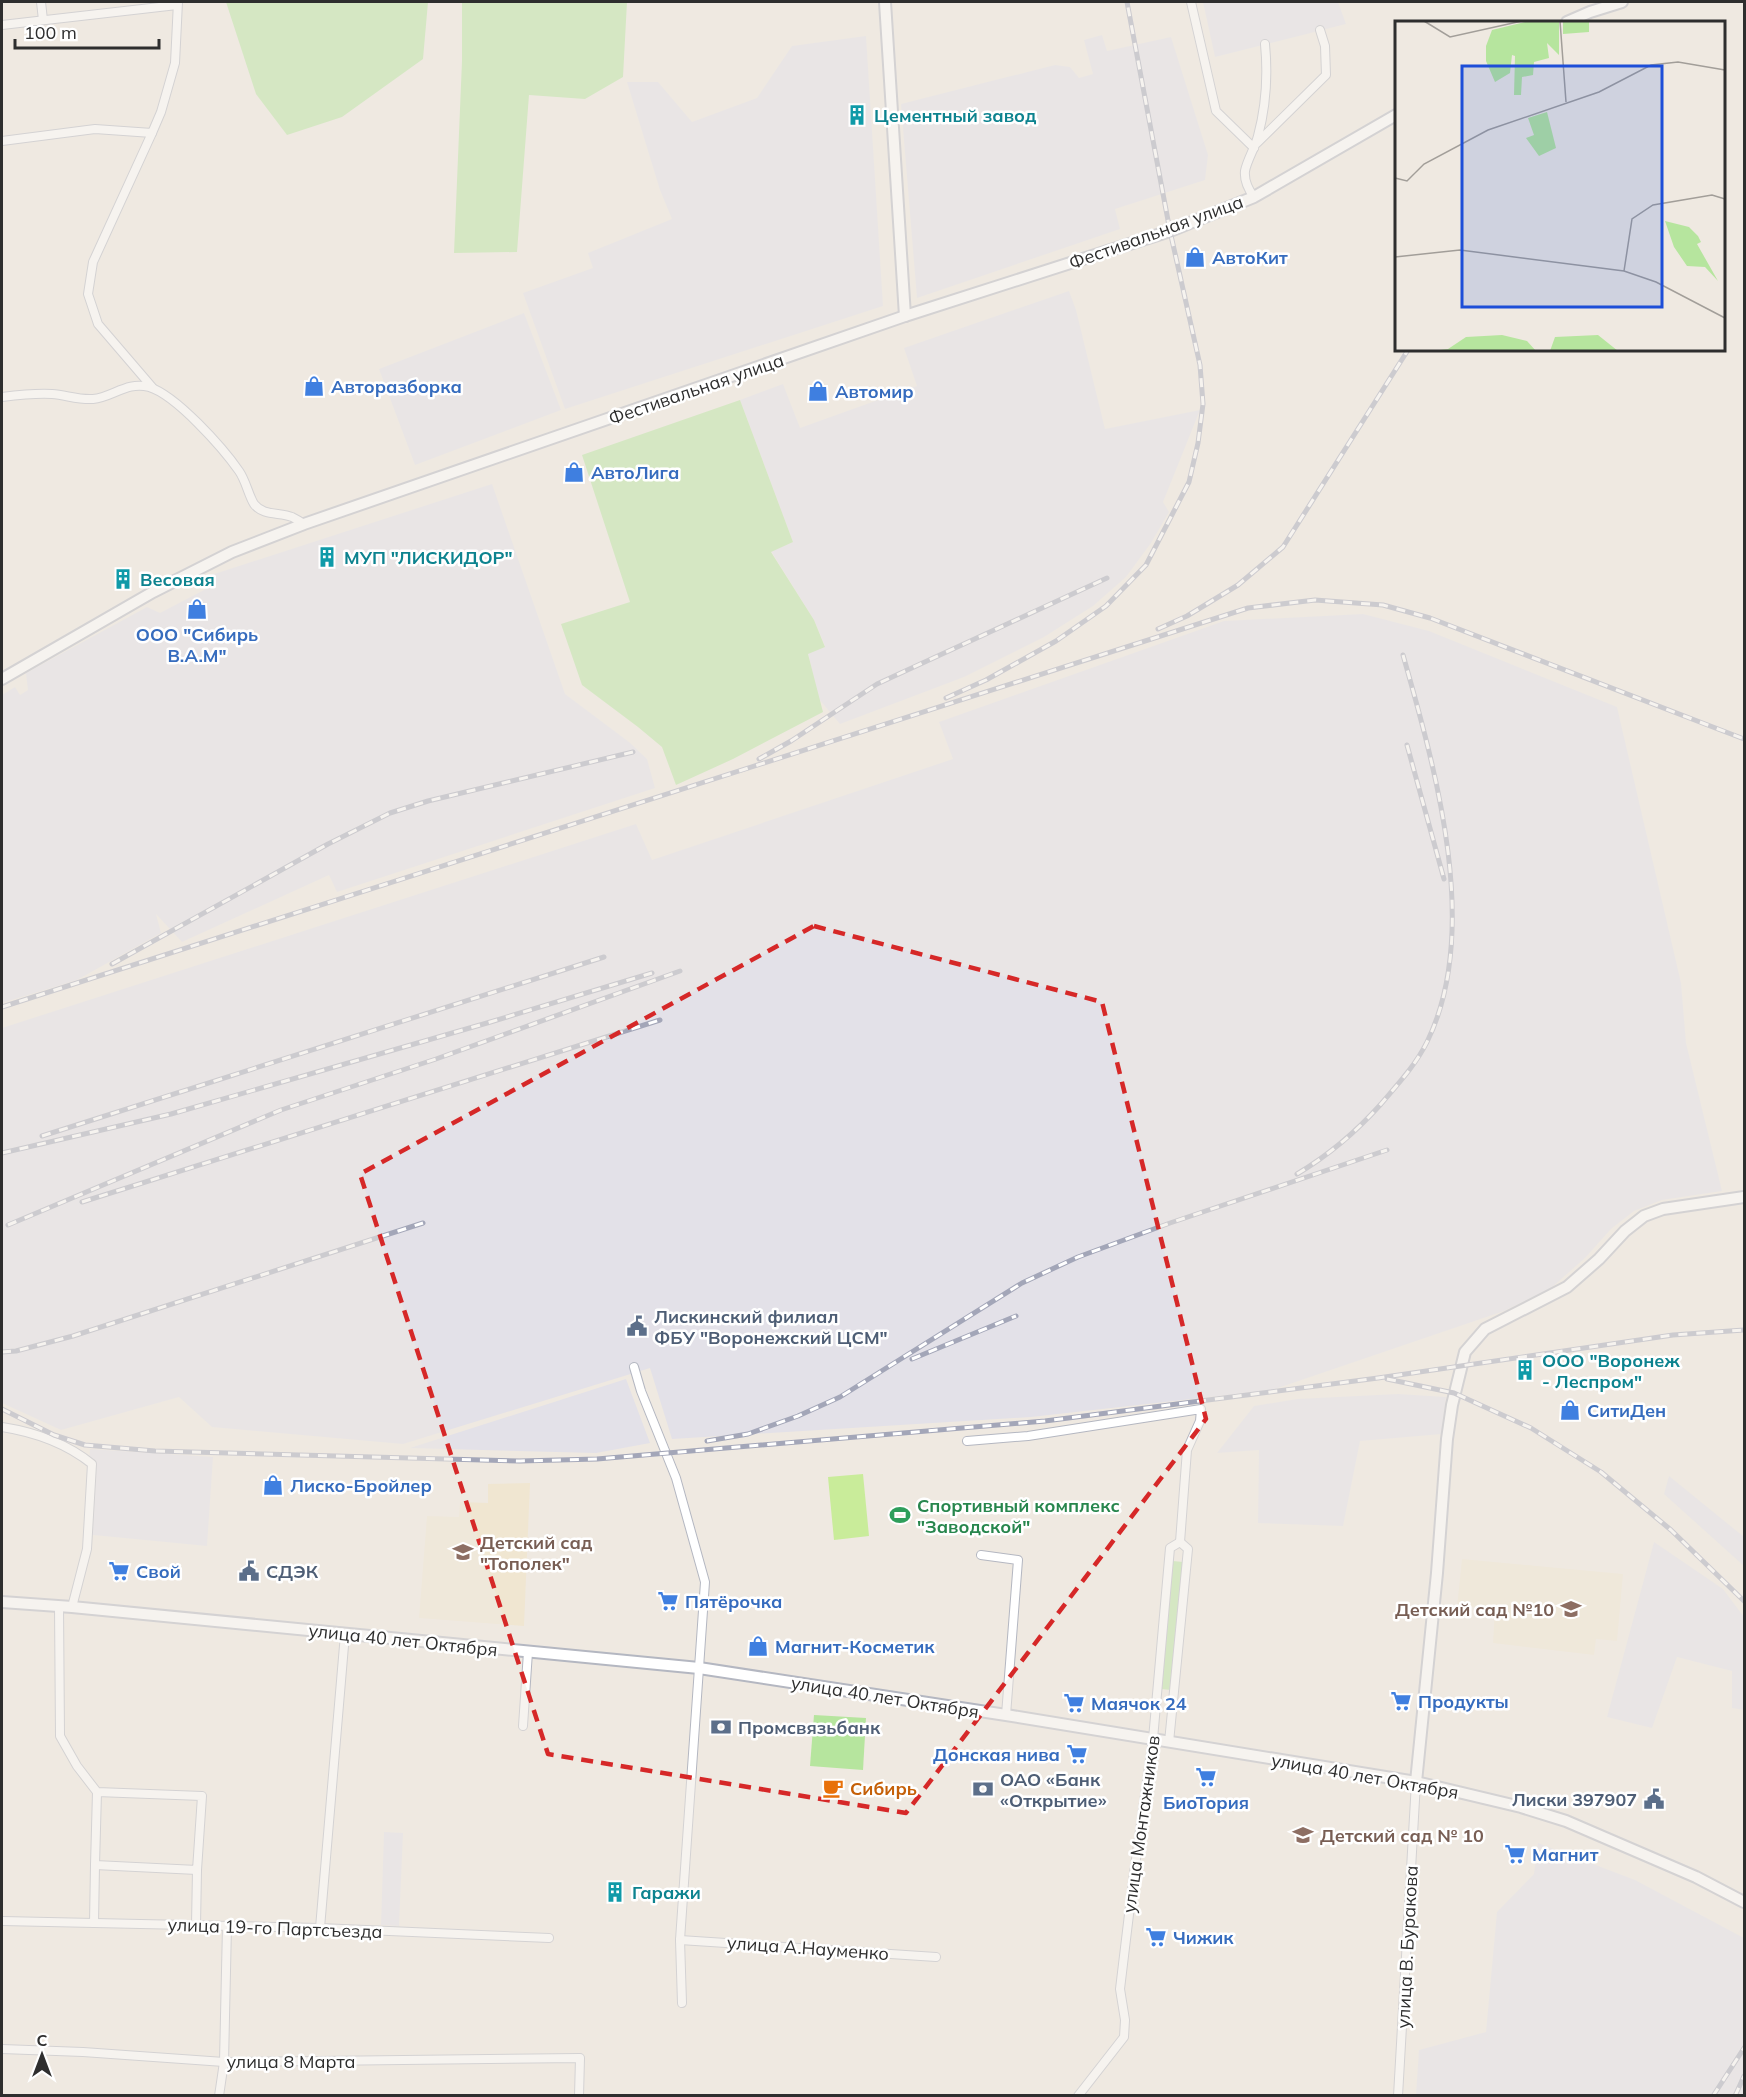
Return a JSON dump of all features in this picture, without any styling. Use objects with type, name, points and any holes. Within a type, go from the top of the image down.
[{"type":"main road","points":[[885,2],[905,316]]},
{"type":"main road","points":[[1569,21],[1622,2]]},
{"type":"main road","name":"Фестивальная улица","points":[[2,679],[153,592],[232,552],[304,524],[905,316],[1160,235],[1254,197],[1395,116]]},
{"type":"main road","name":"улица В. Буракова","points":[[1416,1782],[1437,1573],[1447,1439],[1454,1393],[1465,1352],[1485,1329],[1567,1287],[1599,1259],[1625,1231],[1644,1216],[1664,1209],[1744,1197]]},
{"type":"main road","name":"улица 40 лет Октября","points":[[2,1602],[699,1668],[1416,1782],[1502,1802],[1566,1821],[1696,1877],[1744,1902]]},
{"type":"street","points":[[41,2],[43,20]]},
{"type":"street","points":[[1191,2],[1216,111],[1255,146]]},
{"type":"street","points":[[2,25],[177,3],[175,63],[161,112],[93,262],[88,294],[98,324],[152,387],[196,421],[220,448],[239,470],[254,504],[272,514],[292,517],[304,524]]},
{"type":"street","points":[[1255,146],[1326,75],[1325,46],[1320,30]]},
{"type":"street","points":[[1254,197],[1246,185],[1245,170],[1264,116],[1267,67],[1265,44]]},
{"type":"street","points":[[2,141],[95,129],[152,133]]},
{"type":"street","points":[[2,397],[45,394],[75,399],[94,399],[129,386],[152,387]]},
{"type":"street","points":[[634,1367],[641,1391],[676,1478],[705,1582],[680,1940],[682,2003]]},
{"type":"street","name":"улица Монтажников","points":[[967,1441],[1028,1436],[1202,1409],[1200,1421],[1187,1450],[1180,1542],[1188,1550],[1169,1742]]},
{"type":"street","points":[[2,1427],[21,1430],[50,1440],[77,1452],[92,1464],[87,1549],[72,1607]]},
{"type":"street","name":"улица Монтажников","points":[[1078,2096],[1124,2037],[1125,2020],[1120,1989],[1153,1739],[1170,1548],[1180,1542]]},
{"type":"street","points":[[981,1555],[1018,1560],[1006,1715]]},
{"type":"street","points":[[59,1606],[60,1736],[77,1766],[97,1792],[94,1923]]},
{"type":"street","points":[[320,1928],[345,1634]]},
{"type":"street","points":[[523,1726],[528,1652]]},
{"type":"street","name":"улица В. Буракова","points":[[1398,2096],[1416,1782]]},
{"type":"street","points":[[97,1792],[202,1796],[196,1924]]},
{"type":"street","points":[[95,1865],[197,1870]]},
{"type":"street","name":"улица 19-го Партсъезда","points":[[2,1921],[196,1924],[549,1938]]},
{"type":"street","points":[[219,2096],[224,2062],[227,1926]]},
{"type":"street","name":"улица А.Науменко","points":[[680,1940],[936,1957]]},
{"type":"street","name":"улица 8 Марта","points":[[2,2049],[224,2062],[580,2058],[579,2096]]},
{"type":"highlighted area","points":[[814,926],[1102,1002],[1206,1419],[906,1813],[548,1754],[360,1174]]},
{"type":"shaded area","points":[[1203,2],[1338,2],[1346,24],[1215,57]]},
{"type":"shaded area","points":[[1102,35],[1107,51],[1171,37],[1208,155],[1205,180],[1115,209],[1120,229],[917,298],[901,104],[1055,65],[1070,67],[1079,78],[1093,74],[1084,40]]},
{"type":"shaded area","points":[[866,36],[883,306],[565,409],[523,293],[593,268],[588,253],[672,219],[660,190],[627,82],[658,82],[692,122],[757,98],[792,46]]},
{"type":"shaded area","points":[[1069,291],[1076,310],[1105,429],[1200,410],[1163,502],[1169,512],[1151,543],[1126,577],[1093,606],[1044,637],[964,677],[840,724],[819,699],[808,653],[825,646],[814,620],[771,551],[793,542],[740,400],[783,384],[800,428],[917,386],[904,348]]},
{"type":"shaded area","points":[[524,313],[561,410],[415,465],[379,369]]},
{"type":"shaded area","points":[[492,484],[565,694],[629,742],[647,759],[655,788],[337,892],[329,875],[182,942],[156,914],[161,933],[77,980],[2,1003],[2,695],[15,687],[20,695],[28,690],[26,673],[147,607],[160,613],[206,589],[202,578]]},
{"type":"shaded area","points":[[1363,614],[1429,631],[1617,707],[1681,983],[1686,1043],[1722,1191],[1662,1200],[1634,1211],[1611,1229],[1585,1258],[1550,1289],[1504,1311],[1272,1390],[1031,1417],[672,1439],[650,1368],[403,1444],[212,1427],[179,1397],[61,1430],[2,1403],[2,1028],[636,824],[652,860],[953,759],[939,722],[1224,621]]},
{"type":"shaded area","points":[[626,1379],[650,1443],[596,1453],[410,1448]]},
{"type":"shaded area","points":[[1398,1394],[1446,1397],[1442,1434],[1360,1441],[1343,1526],[1258,1523],[1259,1450],[1217,1453],[1254,1406],[1297,1399]]},
{"type":"shaded area","points":[[90,1449],[213,1457],[207,1546],[83,1534]]},
{"type":"shaded area","points":[[1669,1476],[1744,1537],[1744,1566],[1664,1494]]},
{"type":"shaded area","points":[[530,1483],[524,1626],[419,1618],[427,1516],[459,1517],[460,1502],[488,1503],[488,1484]]},
{"type":"shaded area","points":[[1654,1542],[1723,1589],[1744,1617],[1744,1710],[1732,1708],[1732,1671],[1677,1657],[1652,1728],[1607,1717]]},
{"type":"shaded area","points":[[1462,1559],[1623,1574],[1617,1641],[1596,1639],[1594,1655],[1493,1643],[1495,1607],[1457,1607]]},
{"type":"shaded area","points":[[384,1832],[403,1833],[399,1926],[381,1925]]},
{"type":"shaded area","points":[[1538,1843],[1635,1880],[1744,1938],[1744,2095],[1416,2095],[1419,2050],[1486,2032],[1497,1912],[1534,1874]]},
{"type":"green space","points":[[226,2],[428,2],[423,59],[342,117],[287,135],[256,94]]},
{"type":"green space","points":[[462,2],[627,2],[623,77],[585,99],[529,95],[517,252],[454,253],[462,61]]},
{"type":"green space","points":[[740,400],[793,542],[771,552],[814,620],[825,647],[808,654],[823,712],[733,759],[676,785],[662,747],[582,685],[561,624],[630,602],[582,455]]},
{"type":"green space","points":[[863,1474],[869,1536],[834,1540],[828,1477]]},
{"type":"green space","points":[[1173,1561],[1183,1562],[1171,1690],[1161,1689]]},
{"type":"green space","points":[[814,1715],[866,1718],[863,1770],[810,1766]]},
{"type":"railway","points":[[946,698],[986,680],[1056,641],[1106,606],[1146,565],[1189,482],[1198,443],[1203,404],[1200,365],[1170,231],[1127,2]]},
{"type":"railway","points":[[1158,629],[1187,616],[1238,585],[1283,547],[1407,351]]},
{"type":"railway","points":[[759,759],[791,741],[877,684],[1107,578]]},
{"type":"railway","points":[[2,1007],[1248,608],[1315,600],[1383,605],[1430,618],[1744,739]]},
{"type":"railway","points":[[1297,1174],[1331,1151],[1352,1133],[1400,1082],[1427,1042],[1443,998],[1451,950],[1452,900],[1448,849],[1428,747],[1403,655]]},
{"type":"railway","points":[[1407,745],[1444,879]]},
{"type":"railway","points":[[112,964],[328,844],[390,813],[428,801],[633,752]]},
{"type":"railway","points":[[42,1136],[604,957]]},
{"type":"railway","points":[[8,1225],[281,1110],[436,1059],[680,971]]},
{"type":"railway","points":[[2,1153],[171,1114],[652,973]]},
{"type":"railway","points":[[82,1202],[660,1020]]},
{"type":"railway","points":[[707,1441],[748,1434],[798,1416],[840,1397],[1022,1283],[1078,1257],[1170,1223],[1387,1150]]},
{"type":"railway","points":[[2,1352],[16,1351],[73,1336],[423,1223]]},
{"type":"railway","points":[[912,1359],[1016,1316]]},
{"type":"railway","points":[[2,1409],[54,1435],[85,1445],[155,1451],[520,1461],[597,1459],[1045,1421],[1378,1378],[1673,1335],[1744,1330]]},
{"type":"railway","points":[[1387,1379],[1454,1393],[1531,1428],[1601,1472],[1671,1530],[1744,1601]]},
{"type":"railway","points":[[1713,2096],[1744,2048]]},
{"type":"railway","points":[[1735,2096],[1744,2076]]},
{"type":"place","name":"Цементный завод","points":[[857,115]]},
{"type":"place","name":"АвтоКит","points":[[1195,257]]},
{"type":"place","name":"Авторазборка","points":[[314,386]]},
{"type":"place","name":"Автомир","points":[[818,391]]},
{"type":"place","name":"АвтоЛига","points":[[574,472]]},
{"type":"place","name":"МУП \"ЛИСКИДОР\"","points":[[327,557]]},
{"type":"place","name":"Весовая","points":[[123,579]]},
{"type":"place","name":"ООО \"Сибирь В.А.М\"","points":[[197,609]]},
{"type":"place","name":"Лискинский филиал ФБУ \"Воронежский ЦСМ\"","points":[[637,1326]]},
{"type":"place","name":"ООО \"Воронеж - Леспром\"","points":[[1525,1370]]},
{"type":"place","name":"СитиДен","points":[[1570,1410]]},
{"type":"place","name":"Лиско-Бройлер","points":[[273,1485]]},
{"type":"place","name":"Спортивный комплекс \"Заводской\"","points":[[900,1515]]},
{"type":"place","name":"Детский сад \"Тополек\"","points":[[463,1552]]},
{"type":"place","name":"Свой","points":[[119,1571]]},
{"type":"place","name":"СДЭК","points":[[249,1571]]},
{"type":"place","name":"Пятёрочка","points":[[668,1601]]},
{"type":"place","name":"Детский сад №10","points":[[1571,1609]]},
{"type":"place","name":"Магнит-Косметик","points":[[758,1646]]},
{"type":"place","name":"Продукты","points":[[1401,1701]]},
{"type":"place","name":"Маячок 24","points":[[1074,1703]]},
{"type":"place","name":"Промсвязьбанк","points":[[721,1727]]},
{"type":"place","name":"Донская нива","points":[[1077,1754]]},
{"type":"place","name":"БиоТория","points":[[1206,1777]]},
{"type":"place","name":"Сибирь","points":[[833,1788]]},
{"type":"place","name":"ОАО «Банк «Открытие»","points":[[983,1789]]},
{"type":"place","name":"Лиски 397907","points":[[1654,1799]]},
{"type":"place","name":"Детский сад № 10","points":[[1303,1835]]},
{"type":"place","name":"Магнит","points":[[1515,1854]]},
{"type":"place","name":"Гаражи","points":[[615,1892]]},
{"type":"place","name":"Чижик","points":[[1156,1937]]}]
